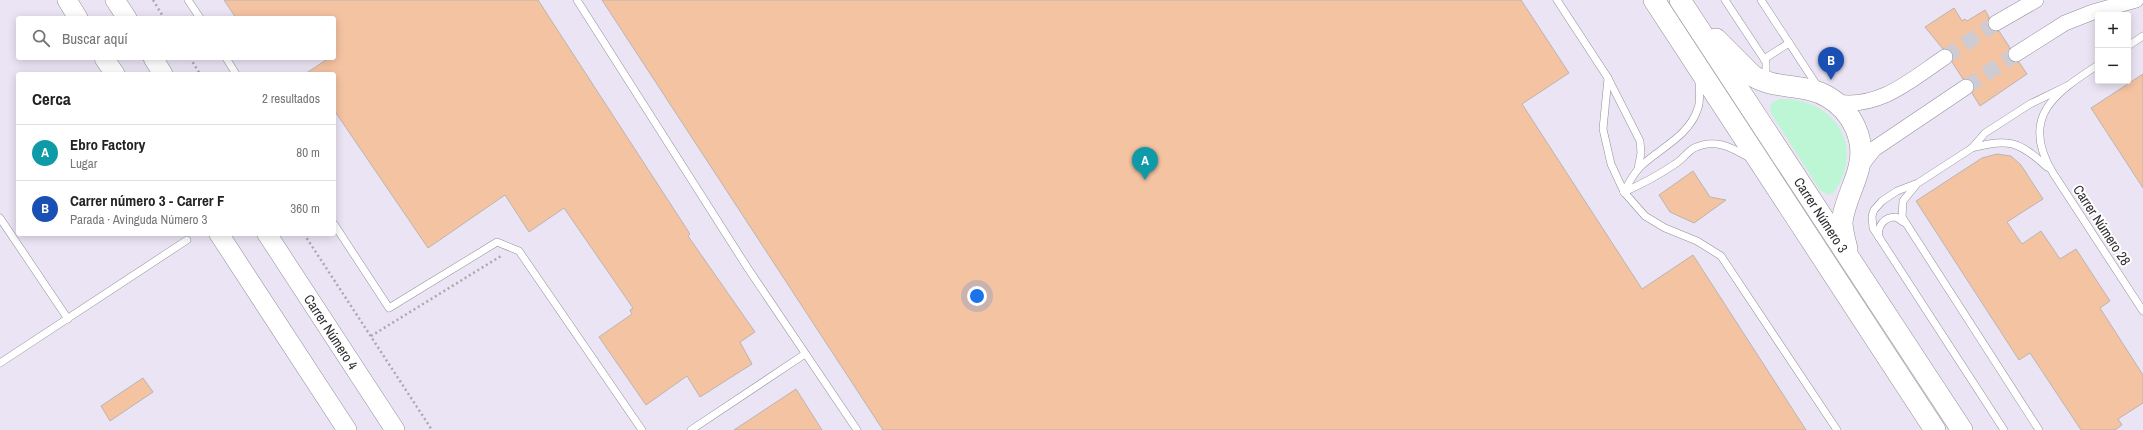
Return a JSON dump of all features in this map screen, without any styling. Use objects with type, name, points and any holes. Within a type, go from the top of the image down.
[{"type":"main road","name":"Carrer Número 3","points":[[1654,0],[1935,430]]},
{"type":"main road","name":"Carrer Número 3","points":[[1686,8],[1962,430]]},
{"type":"main road","points":[[1686,8],[1759,68],[1769,83],[1801,87],[1830,98],[1848,114],[1858,136],[1861,149],[1859,168],[1842,222],[1849,257]]},
{"type":"street","points":[[66,0],[77,16]]},
{"type":"street","points":[[1996,23],[2036,0]]},
{"type":"street","points":[[2016,54],[2065,23],[2093,12],[2136,0]]},
{"type":"street","points":[[1830,98],[1856,105],[1880,99],[1945,57]]},
{"type":"street","points":[[105,60],[114,72]]},
{"type":"street","points":[[154,60],[162,72]]},
{"type":"street","points":[[1859,168],[1874,149],[1966,87]]},
{"type":"street","points":[[220,236],[347,430]]},
{"type":"street","name":"Carrer Número 4","points":[[268,236],[395,430]]},
{"type":"lane","points":[[188,0],[199,16]]},
{"type":"lane","points":[[578,0],[805,354],[857,430]]},
{"type":"lane","points":[[1557,0],[1608,78],[1640,141],[1641,153],[1638,169]]},
{"type":"lane","points":[[1726,0],[1759,68],[1789,43]]},
{"type":"lane","points":[[1761,0],[1789,43],[1830,98]]},
{"type":"lane","points":[[2131,44],[2143,36]]},
{"type":"lane","points":[[227,60],[235,72]]},
{"type":"lane","points":[[2052,173],[2042,152],[2040,129],[2046,109],[2050,101],[2067,86],[2095,67]]},
{"type":"lane","points":[[1624,192],[1638,169],[1666,146],[1677,140],[1693,119],[1699,107],[1700,69]]},
{"type":"lane","points":[[1608,78],[1603,129],[1611,164],[1624,192],[1645,216],[1665,228],[1697,241],[1721,256],[1837,430]]},
{"type":"lane","points":[[2004,430],[1879,239],[1872,223],[1874,210],[1882,201],[1897,191],[1918,183],[1972,148],[1985,133],[2004,120],[2030,104],[2067,86]]},
{"type":"lane","points":[[1972,148],[1997,142],[2017,145],[2037,158],[2052,173]]},
{"type":"lane","points":[[1624,192],[1652,179],[1677,163],[1694,148],[1714,143],[1728,145],[1761,164]]},
{"type":"lane","name":"Carrer Número 28","points":[[2052,173],[2143,311]]},
{"type":"lane","points":[[1918,183],[1903,201],[1902,217],[1905,224],[2039,430]]},
{"type":"lane","points":[[1879,239],[1879,227],[1886,219],[1896,217],[1905,224]]},
{"type":"lane","points":[[0,218],[68,319]]},
{"type":"lane","points":[[336,227],[389,308],[497,242],[519,251],[642,430]]},
{"type":"lane","points":[[0,363],[187,240]]},
{"type":"lane","points":[[691,430],[805,354]]},
{"type":"path","points":[[153,0],[163,16]]},
{"type":"path","points":[[191,60],[199,72]]},
{"type":"path","points":[[305,236],[432,430]]},
{"type":"path","points":[[371,336],[508,252]]},
{"type":"shaded area","points":[[0,0],[2143,0],[2143,430],[0,430]]},
{"type":"green space","points":[[1779,99],[1799,101],[1815,106],[1829,116],[1839,128],[1845,143],[1847,159],[1843,176],[1833,193],[1829,195],[1820,190],[1771,113],[1770,104]]},
{"type":"building","points":[[224,0],[538,0],[690,234],[688,236],[755,332],[740,342],[752,364],[700,397],[687,376],[646,405],[599,337],[632,314],[630,310],[633,308],[564,208],[529,232],[505,195],[428,248],[336,113],[336,72],[308,72],[326,60],[336,60],[336,16],[235,16]]},
{"type":"building","points":[[602,0],[1521,0],[1569,73],[1522,104],[1642,289],[1693,255],[1806,430],[883,430]]},
{"type":"building","points":[[1954,8],[1962,21],[1965,19],[1967,21],[1985,10],[1989,17],[1987,23],[1988,28],[1992,31],[1999,31],[2010,48],[2007,54],[2009,59],[2012,62],[2019,62],[2027,74],[1980,106],[1972,93],[1975,87],[1974,82],[1970,79],[1963,79],[1952,62],[1954,57],[1952,52],[1948,49],[1943,49],[1925,27]]},
{"type":"building","points":[[2143,74],[2143,188],[2091,108],[2128,84],[2131,84],[2131,82]]},
{"type":"building","points":[[1997,154],[2011,156],[2021,165],[2043,199],[2007,222],[2022,244],[2041,231],[2060,259],[2076,249],[2110,301],[2100,308],[2143,375],[2143,403],[2118,419],[2122,425],[2115,430],[2081,430],[2030,353],[2019,360],[1916,201],[1982,158]]},
{"type":"building","points":[[1693,171],[1710,197],[1726,200],[1694,223],[1670,212],[1659,195]]},
{"type":"building","points":[[143,378],[153,392],[110,421],[101,406]]},
{"type":"building","points":[[796,389],[822,430],[734,430]]},
{"type":"tunnel","points":[[1945,57],[1996,23]]},
{"type":"tunnel","points":[[1966,87],[2016,54]]},
{"type":"place","name":"Carrer número 3 - Carrer F","points":[[1831,80]]},
{"type":"place","name":"Ebro Factory","points":[[1145,180]]}]
